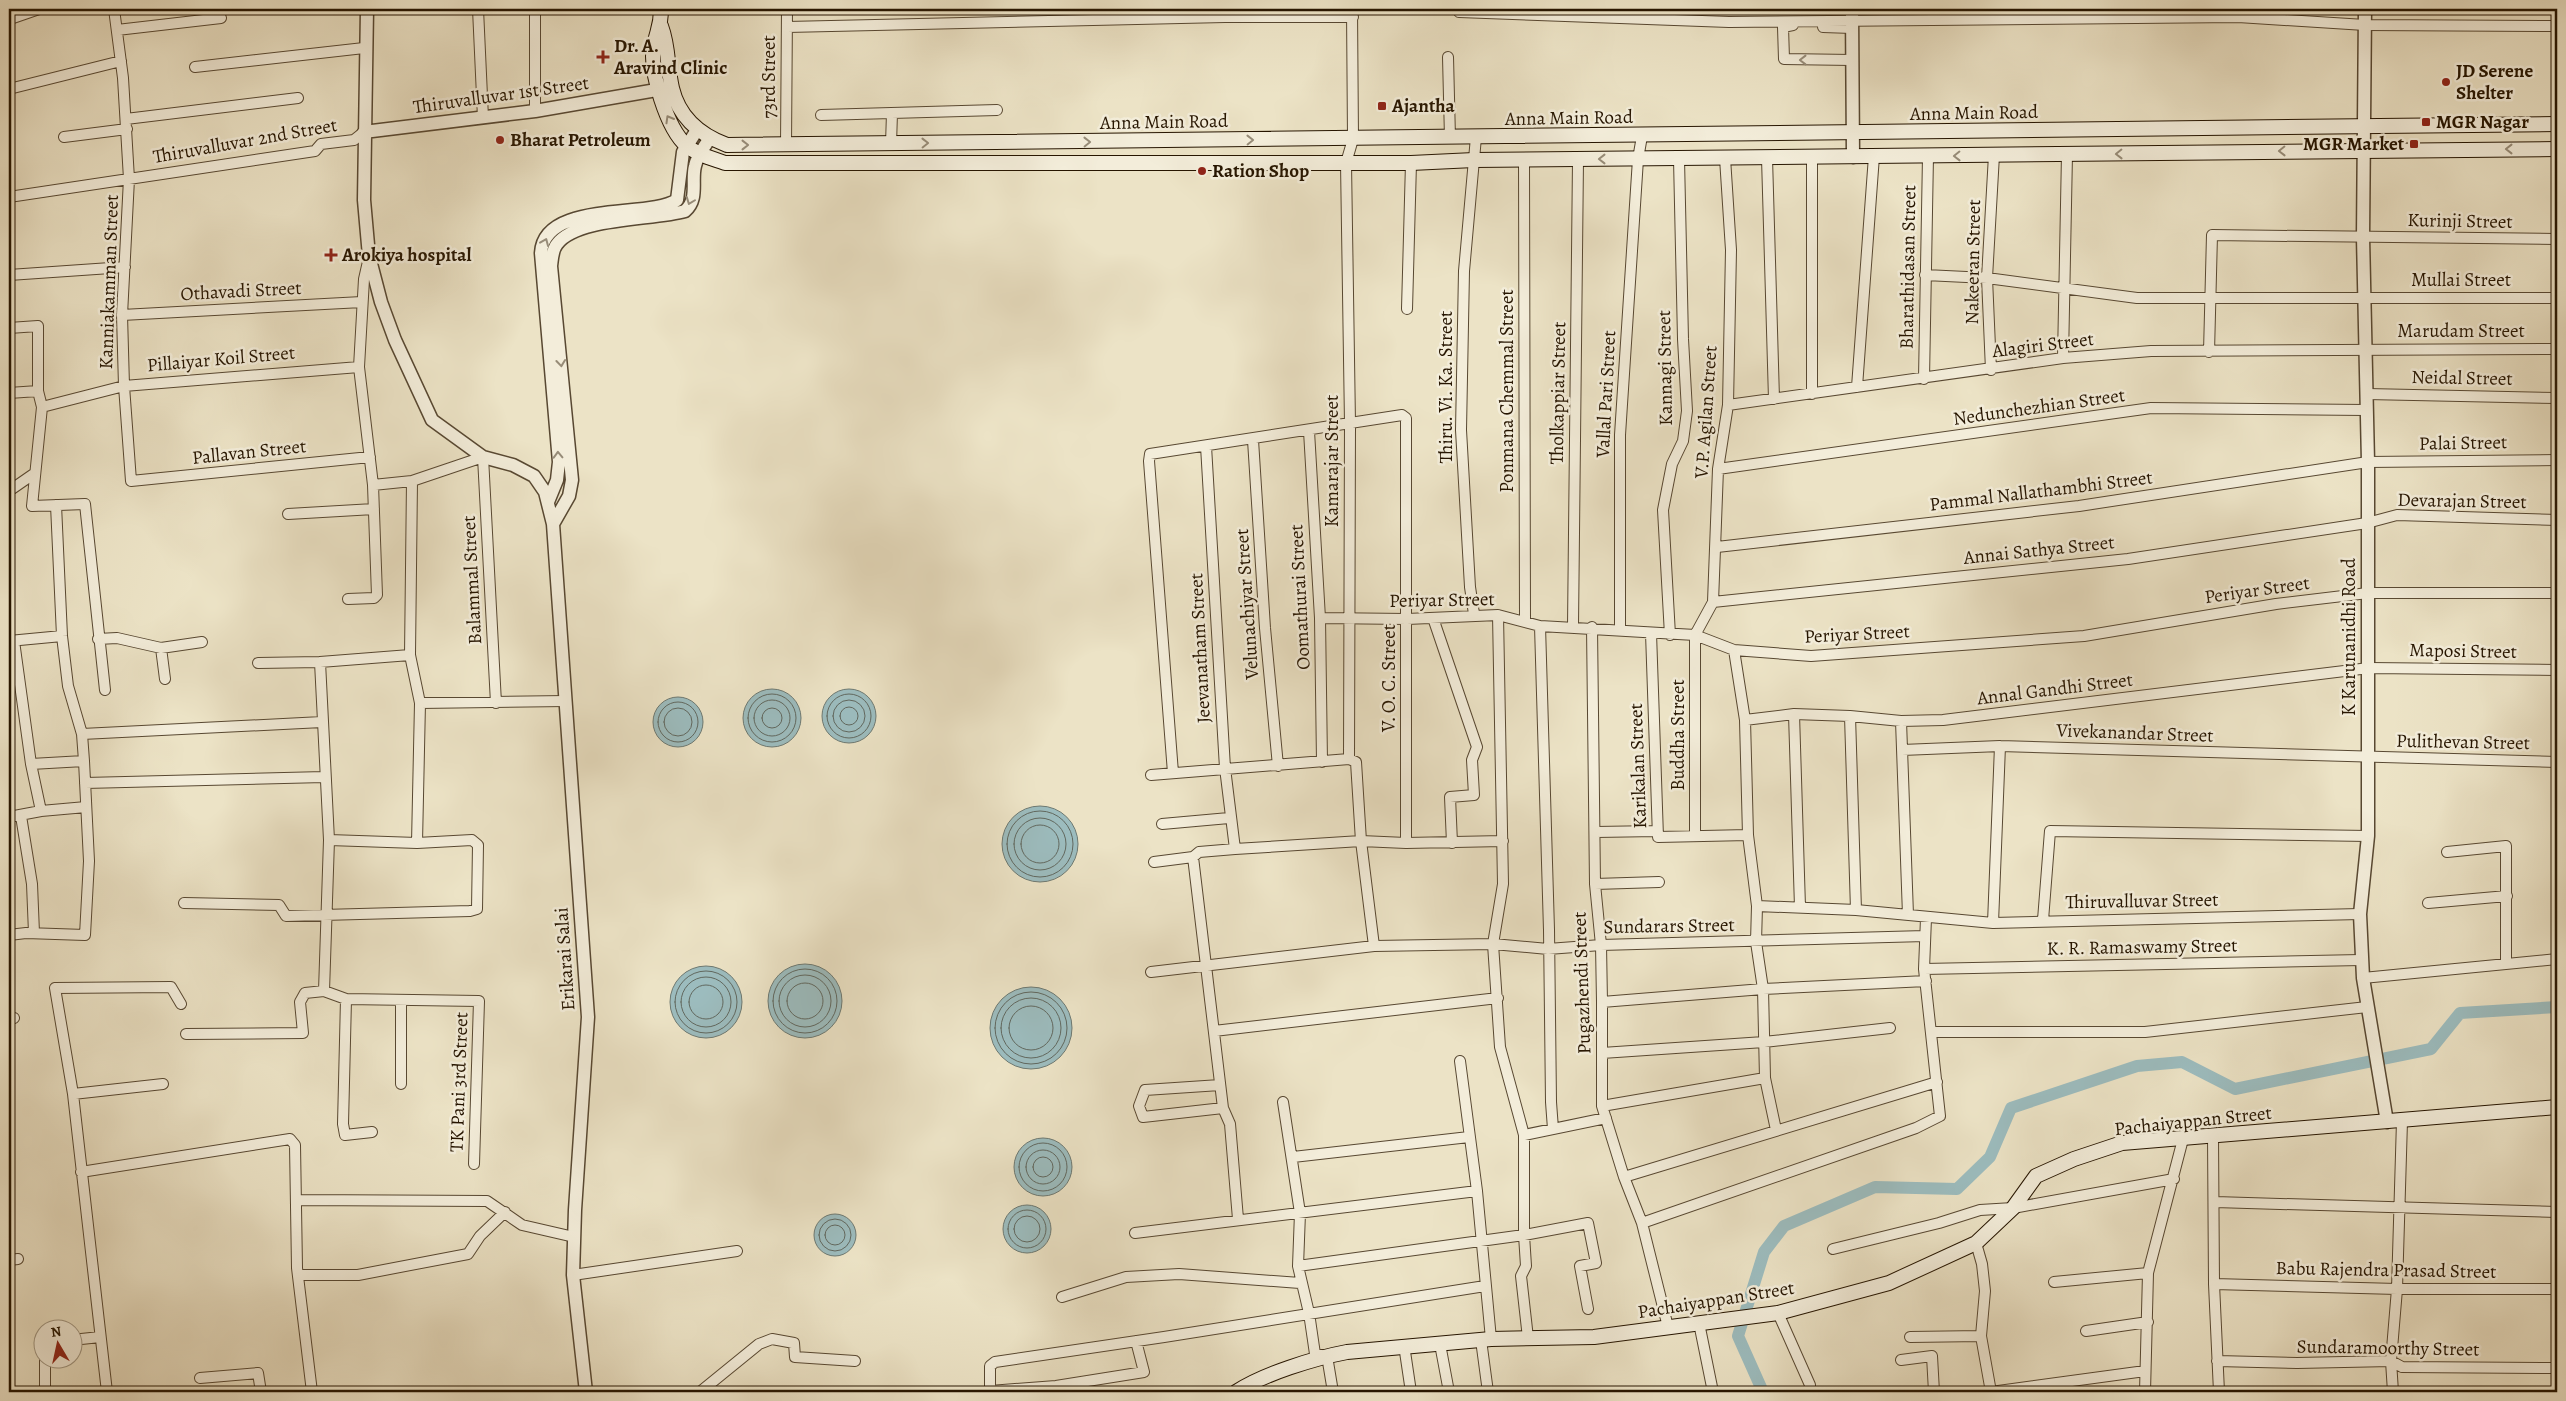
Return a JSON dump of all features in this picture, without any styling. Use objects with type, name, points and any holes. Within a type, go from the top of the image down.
[{"type":"main road","points":[[661,9],[661,26],[654,47],[658,90],[665,111],[686,145],[699,154],[725,163],[1346,164],[1474,160],[2557,149]]},
{"type":"main road","name":"Anna Main Road","points":[[661,26],[668,43],[672,88],[678,103],[697,130],[727,145],[1853,134],[2365,125],[2557,124]]},
{"type":"main road","name":"Pachaiyappan Street","points":[[1236,1392],[1248,1384],[1328,1356],[1404,1346],[1486,1339],[1594,1337],[1775,1314],[1889,1282],[1976,1243],[2013,1208],[2036,1176],[2074,1159],[2122,1144],[2557,1107]]},
{"type":"street","points":[[10,19],[39,9]]},
{"type":"street","name":"Kanniakamman Street","points":[[114,9],[127,124],[129,179],[122,315],[124,386],[131,481]]},
{"type":"street","points":[[366,9],[364,48],[364,200],[369,256],[381,302],[394,340],[432,420],[483,457],[513,465],[534,476],[545,492],[553,524]]},
{"type":"street","points":[[478,9],[483,118]]},
{"type":"street","points":[[535,9],[535,111]]},
{"type":"street","name":"73rd Street","points":[[786,145],[787,9]]},
{"type":"street","name":"K Karunanidhi Road","points":[[2365,9],[2363,237],[2368,462],[2369,668],[2368,836],[2360,914],[2363,978],[2387,1122]]},
{"type":"street","points":[[1462,11],[1729,22],[2238,13],[2365,25],[2557,26]]},
{"type":"street","points":[[787,27],[1225,13],[1353,13]]},
{"type":"street","name":"Kamarajar Street","points":[[1349,760],[1350,423],[1346,164],[1353,139],[1353,13]]},
{"type":"street","points":[[117,30],[221,18]]},
{"type":"street","points":[[1852,19],[1853,157]]},
{"type":"street","points":[[1852,19],[1788,25],[1782,30],[1783,57],[1785,60],[1852,60]]},
{"type":"street","points":[[195,67],[364,48]]},
{"type":"street","points":[[1448,57],[1450,138]]},
{"type":"street","points":[[9,89],[121,62]]},
{"type":"street","name":"Thiruvalluvar 1st Street","points":[[364,132],[535,111],[672,88]]},
{"type":"street","points":[[64,137],[127,124],[298,98]]},
{"type":"street","points":[[821,116],[997,110]]},
{"type":"street","points":[[892,113],[892,144]]},
{"type":"street","points":[[548,502],[556,480],[558,462],[542,253],[544,240],[558,226],[568,222],[614,211],[666,205],[677,200],[683,152],[697,130]]},
{"type":"street","name":"Thiruvalluvar 2nd Street","points":[[9,197],[315,151],[321,144],[354,140],[364,132]]},
{"type":"street","name":"Vallal Pari Street","points":[[1620,630],[1620,435],[1638,159],[1642,136]]},
{"type":"street","points":[[553,524],[569,496],[572,480],[551,266],[554,248],[565,235],[589,227],[685,211],[690,207],[693,198],[693,175],[699,154],[710,138]]},
{"type":"street","name":"Thiru. Vi. Ka. Street","points":[[1474,614],[1461,430],[1464,271],[1476,138]]},
{"type":"street","points":[[2063,358],[2067,154]]},
{"type":"street","name":"Nakeeran Street","points":[[1991,370],[1987,278],[1994,155]]},
{"type":"street","points":[[1857,387],[1874,156]]},
{"type":"street","name":"Bharathidasan Street","points":[[1924,379],[1928,156]]},
{"type":"street","points":[[1812,157],[1812,394]]},
{"type":"street","name":"Kannagi Street","points":[[1670,635],[1663,510],[1672,464],[1682,441],[1687,411],[1683,339],[1679,158]]},
{"type":"street","name":"V.P. Agilan Street","points":[[1695,635],[1714,602],[1718,469],[1728,405],[1731,250],[1725,158]]},
{"type":"street","points":[[1767,158],[1774,399]]},
{"type":"street","name":"Ponmana Chemmal Street","points":[[1524,160],[1525,622]]},
{"type":"street","name":"Tholkappiar Street","points":[[1572,626],[1578,160]]},
{"type":"street","points":[[1407,309],[1411,163]]},
{"type":"street","name":"Kurinji Street","points":[[2210,297],[2212,235],[2557,239]]},
{"type":"street","points":[[348,599],[374,598],[376,595],[373,485],[359,367],[362,302],[369,256]]},
{"type":"street","points":[[9,275],[125,267]]},
{"type":"street","name":"Mullai Street","points":[[1925,275],[1987,278],[2137,298],[2557,298]]},
{"type":"street","points":[[2209,352],[2210,297]]},
{"type":"street","name":"Othavadi Street","points":[[122,315],[362,302]]},
{"type":"street","points":[[9,328],[38,326],[38,392],[42,407],[32,506],[85,504],[98,639],[105,690]]},
{"type":"street","name":"Alagiri Street","points":[[1728,405],[1991,370],[2063,358],[2151,351],[2209,352],[2364,348]]},
{"type":"street","name":"Marudam Street","points":[[2364,348],[2557,349]]},
{"type":"street","name":"Pillaiyar Koil Street","points":[[42,407],[124,386],[359,367]]},
{"type":"street","points":[[9,393],[38,392]]},
{"type":"street","name":"Neidal Street","points":[[2367,394],[2557,398]]},
{"type":"street","name":"Nedunchezhian Street","points":[[1718,469],[2151,408],[2366,410]]},
{"type":"street","name":"V. O. C. Street","points":[[1350,423],[1397,414],[1406,418],[1406,844]]},
{"type":"street","points":[[1173,773],[1149,461],[1150,454],[1252,440],[1350,423]]},
{"type":"street","name":"Oomathurai Street","points":[[1309,431],[1320,618],[1322,762]]},
{"type":"street","name":"Velunachiyar Street","points":[[1252,440],[1265,628],[1278,766]]},
{"type":"street","name":"Jeevanatham Street","points":[[1206,446],[1225,768],[1229,818],[1235,849]]},
{"type":"street","name":"Pallavan Street","points":[[131,481],[370,457]]},
{"type":"street","points":[[373,485],[412,482],[483,457]]},
{"type":"street","name":"Balammal Street","points":[[483,457],[496,703]]},
{"type":"street","name":"Palai Street","points":[[2368,462],[2557,460]]},
{"type":"street","name":"Pammal Nallathambhi Street","points":[[1717,547],[2079,506],[2368,462]]},
{"type":"street","points":[[9,491],[35,472]]},
{"type":"street","points":[[412,482],[410,655],[420,703],[417,843]]},
{"type":"street","points":[[9,935],[34,933],[85,935],[89,861],[84,761],[82,734],[68,686],[62,636],[56,505]]},
{"type":"street","points":[[288,514],[374,509]]},
{"type":"street","name":"Devarajan Street","points":[[2367,523],[2397,516],[2557,520]]},
{"type":"street","name":"Annai Sathya Street","points":[[1714,602],[2128,558],[2367,523]]},
{"type":"street","name":"Erikarai Salai","points":[[553,524],[588,1017],[573,1274],[586,1392]]},
{"type":"street","name":"Periyar Street","points":[[1320,618],[1407,619],[1474,614],[1498,615],[1540,626],[1572,626],[1670,635],[1695,635],[1734,650],[1811,656],[2084,636],[2276,604],[2368,593],[2557,592]]},
{"type":"street","points":[[1498,615],[1503,884],[1493,944],[1500,1047],[1524,1136],[1524,1235],[1526,1266],[1522,1276],[1528,1338]]},
{"type":"street","points":[[1433,618],[1477,748],[1472,760],[1474,796],[1450,797],[1452,843]]},
{"type":"street","points":[[1540,626],[1553,1129]]},
{"type":"street","name":"Pugazhendi Street","points":[[1592,628],[1596,832],[1595,884],[1601,945],[1602,1106],[1624,1177],[1642,1223],[1668,1327]]},
{"type":"street","name":"Karikalan Street","points":[[1651,633],[1658,837],[1748,835]]},
{"type":"street","name":"Buddha Street","points":[[1695,635],[1695,835]]},
{"type":"street","points":[[42,811],[11,641],[62,636]]},
{"type":"street","points":[[98,639],[117,638],[160,648],[202,642]]},
{"type":"street","points":[[160,648],[165,679]]},
{"type":"street","points":[[1734,650],[1745,720],[1748,835],[1757,906],[1756,942],[1763,989],[1765,1078],[1776,1130]]},
{"type":"street","points":[[258,663],[320,662],[410,655]]},
{"type":"street","points":[[320,662],[324,777],[329,840],[324,991]]},
{"type":"street","name":"Maposi Street","points":[[2369,668],[2557,670]]},
{"type":"street","name":"Annal Gandhi Street","points":[[1745,720],[1794,714],[1850,716],[1901,721],[1943,720],[2369,668]]},
{"type":"street","points":[[420,703],[566,701]]},
{"type":"street","points":[[1794,714],[1800,907]]},
{"type":"street","points":[[1850,716],[1856,910]]},
{"type":"street","points":[[1901,721],[1908,915]]},
{"type":"street","points":[[82,734],[322,722]]},
{"type":"street","points":[[1993,923],[2000,746]]},
{"type":"street","name":"Vivekanandar Street","points":[[1902,750],[2000,746],[2368,758]]},
{"type":"street","name":"Pulithevan Street","points":[[2368,758],[2557,762]]},
{"type":"street","points":[[1151,775],[1349,760],[1356,762],[1358,770],[1360,842],[1374,946]]},
{"type":"street","points":[[32,764],[84,761]]},
{"type":"street","points":[[85,783],[324,777]]},
{"type":"street","points":[[9,817],[42,811],[86,808]]},
{"type":"street","points":[[21,816],[32,884],[34,933]]},
{"type":"street","points":[[1162,824],[1229,818]]},
{"type":"street","points":[[1596,832],[1657,831]]},
{"type":"street","points":[[2043,920],[2050,831],[2368,836]]},
{"type":"street","points":[[184,904],[279,905],[286,916],[470,912],[478,909],[478,845],[472,840],[417,843],[329,840]]},
{"type":"street","points":[[1154,862],[1192,857],[1199,852],[1235,849],[1360,842],[1406,844],[1503,841]]},
{"type":"street","points":[[2447,852],[2506,846],[2506,962]]},
{"type":"street","points":[[1192,857],[1223,1108],[1230,1124],[1238,1219]]},
{"type":"street","points":[[1595,884],[1659,882]]},
{"type":"street","points":[[2428,903],[2507,896]]},
{"type":"street","name":"Thiruvalluvar Street","points":[[1757,906],[1856,910],[1993,923],[2043,920],[2360,914]]},
{"type":"street","points":[[1642,1223],[1916,1128],[1940,1116],[1924,969],[1926,918]]},
{"type":"street","name":"Sundarars Street","points":[[1151,972],[1374,946],[1493,944],[1548,949],[1601,945],[1925,936]]},
{"type":"street","points":[[2363,978],[2506,962],[2557,959]]},
{"type":"street","name":"K. R. Ramaswamy Street","points":[[1924,969],[2361,960]]},
{"type":"street","points":[[1602,1002],[1763,989],[1926,981]]},
{"type":"street","points":[[107,1392],[72,1094],[55,988],[172,987],[181,1004]]},
{"type":"street","points":[[186,1034],[302,1033],[300,1002],[304,992],[324,991],[346,999],[401,1000],[401,1084]]},
{"type":"street","points":[[1214,1030],[1498,998]]},
{"type":"street","points":[[346,999],[343,1124],[345,1135],[372,1132]]},
{"type":"street","name":"TK Pani 3rd Street","points":[[401,1000],[479,1001],[474,1164]]},
{"type":"street","points":[[1931,1032],[2145,1032],[2368,1008]]},
{"type":"street","points":[[1602,1053],[1764,1042],[1890,1028]]},
{"type":"street","points":[[1460,1061],[1482,1240],[1488,1392]]},
{"type":"street","points":[[1602,1106],[1765,1078]]},
{"type":"street","points":[[1624,1177],[1937,1082]]},
{"type":"street","points":[[72,1094],[163,1084]]},
{"type":"street","points":[[1220,1085],[1145,1090],[1139,1106],[1143,1116],[1223,1108]]},
{"type":"street","points":[[1283,1102],[1293,1157],[1300,1213],[1298,1266],[1300,1283],[1309,1313],[1315,1354],[1328,1356],[1333,1392]]},
{"type":"street","points":[[1524,1136],[1606,1118]]},
{"type":"street","points":[[2393,1392],[2391,1361],[2397,1289],[2402,1121]]},
{"type":"street","points":[[1293,1157],[1469,1136]]},
{"type":"street","points":[[2213,1136],[2214,1284],[2220,1392]]},
{"type":"street","points":[[2145,1392],[2148,1273],[2174,1179],[2183,1138]]},
{"type":"street","points":[[81,1172],[290,1139],[294,1144],[298,1275],[312,1392]]},
{"type":"street","points":[[1833,1249],[1939,1223],[1980,1210],[2013,1208],[2174,1179]]},
{"type":"street","points":[[1135,1232],[1477,1191]]},
{"type":"street","points":[[296,1200],[487,1201],[522,1224],[574,1238]]},
{"type":"street","points":[[2214,1202],[2557,1212]]},
{"type":"street","points":[[298,1275],[358,1275],[468,1254],[480,1236],[505,1212]]},
{"type":"street","points":[[1298,1266],[1524,1235],[1588,1223],[1596,1264],[1580,1266],[1588,1309]]},
{"type":"street","points":[[1976,1243],[1982,1264],[1985,1291],[1981,1336],[1991,1392],[2145,1371]]},
{"type":"street","points":[[573,1274],[737,1251]]},
{"type":"street","points":[[2054,1282],[2148,1273]]},
{"type":"street","points":[[1062,1297],[1126,1277],[1179,1274],[1300,1283]]},
{"type":"street","name":"Babu Rajendra Prasad Street","points":[[2214,1284],[2397,1289],[2557,1289]]},
{"type":"street","points":[[1136,1341],[1144,1372],[1056,1386],[987,1392],[990,1366],[995,1362],[1485,1286]]},
{"type":"street","points":[[1775,1314],[1810,1385],[1810,1392]]},
{"type":"street","points":[[2086,1332],[2148,1322]]},
{"type":"street","points":[[1704,1323],[1713,1392]]},
{"type":"street","points":[[1910,1337],[1981,1336]]},
{"type":"street","points":[[82,1339],[100,1337]]},
{"type":"street","points":[[700,1392],[752,1348],[772,1339],[794,1343],[795,1357],[855,1361]]},
{"type":"street","points":[[1440,1344],[1449,1392]]},
{"type":"street","points":[[1404,1346],[1412,1392]]},
{"type":"street","points":[[1901,1360],[1932,1356],[1934,1392]]},
{"type":"street","name":"Sundaramoorthy Street","points":[[2217,1360],[2297,1363],[2391,1361],[2402,1367],[2557,1368]]},
{"type":"street","points":[[45,1368],[45,1392]]},
{"type":"street","points":[[200,1378],[258,1373],[261,1392]]},
{"type":"water","points":[[766,689],[778,689],[793,697],[801,712],[801,724],[793,739],[778,747],[766,747],[751,739],[743,724],[743,712],[751,697]]},
{"type":"water","points":[[844,689],[854,689],[864,693],[872,701],[876,716],[872,731],[864,739],[854,743],[844,743],[834,739],[826,731],[822,721],[822,711],[826,701],[834,693]]},
{"type":"water","points":[[683,697],[696,704],[702,712],[702,732],[696,740],[688,746],[673,747],[660,740],[654,732],[653,717],[660,704],[668,698]]},
{"type":"water","points":[[1040,806],[1054,809],[1067,817],[1075,830],[1078,844],[1075,858],[1067,871],[1054,879],[1040,882],[1026,879],[1013,871],[1005,858],[1002,844],[1005,830],[1013,817],[1026,809]]},
{"type":"water","points":[[805,964],[819,967],[831,975],[839,987],[842,1001],[839,1015],[831,1027],[819,1035],[805,1038],[791,1035],[779,1027],[771,1015],[768,1001],[771,987],[779,975],[791,967]]},
{"type":"water","points":[[713,966],[732,976],[740,988],[742,1002],[740,1016],[732,1028],[720,1036],[699,1038],[680,1028],[672,1016],[670,995],[680,976],[692,968]]},
{"type":"water","points":[[1031,987],[1047,990],[1060,999],[1069,1012],[1072,1028],[1069,1044],[1060,1057],[1047,1066],[1031,1069],[1015,1066],[1002,1057],[993,1044],[990,1028],[993,1012],[1002,999],[1015,990]]},
{"type":"water","points":[[1043,1138],[1054,1140],[1067,1151],[1072,1167],[1070,1178],[1059,1191],[1043,1196],[1032,1194],[1019,1183],[1014,1167],[1016,1156],[1027,1143]]},
{"type":"water","points":[[1027,1205],[1036,1207],[1044,1212],[1049,1220],[1051,1229],[1049,1238],[1044,1246],[1036,1251],[1027,1253],[1018,1251],[1010,1246],[1005,1238],[1003,1229],[1005,1220],[1010,1212],[1018,1207]]},
{"type":"water","points":[[831,1214],[839,1214],[850,1220],[856,1235],[850,1250],[839,1256],[831,1256],[820,1250],[814,1239],[814,1231],[820,1220]]},
{"type":"waterway","points":[[1763,1392],[1738,1336],[1764,1252],[1784,1226],[1875,1187],[1957,1189],[1990,1157],[2011,1108],[2137,1066],[2182,1062],[2235,1089],[2431,1049],[2460,1013],[2557,1007]]},
{"type":"place","name":"Dr. A. Aravind Clinic","points":[[603,57]]},
{"type":"place","name":"JD Serene Shelter","points":[[2446,82]]},
{"type":"place","name":"Ajantha","points":[[1382,106]]},
{"type":"place","name":"MGR Nagar","points":[[2426,122]]},
{"type":"place","name":"Bharat Petroleum","points":[[500,140]]},
{"type":"place","name":"MGR Market","points":[[2414,144]]},
{"type":"place","name":"Ration Shop","points":[[1202,171]]},
{"type":"place","name":"Arokiya hospital","points":[[331,255]]}]
